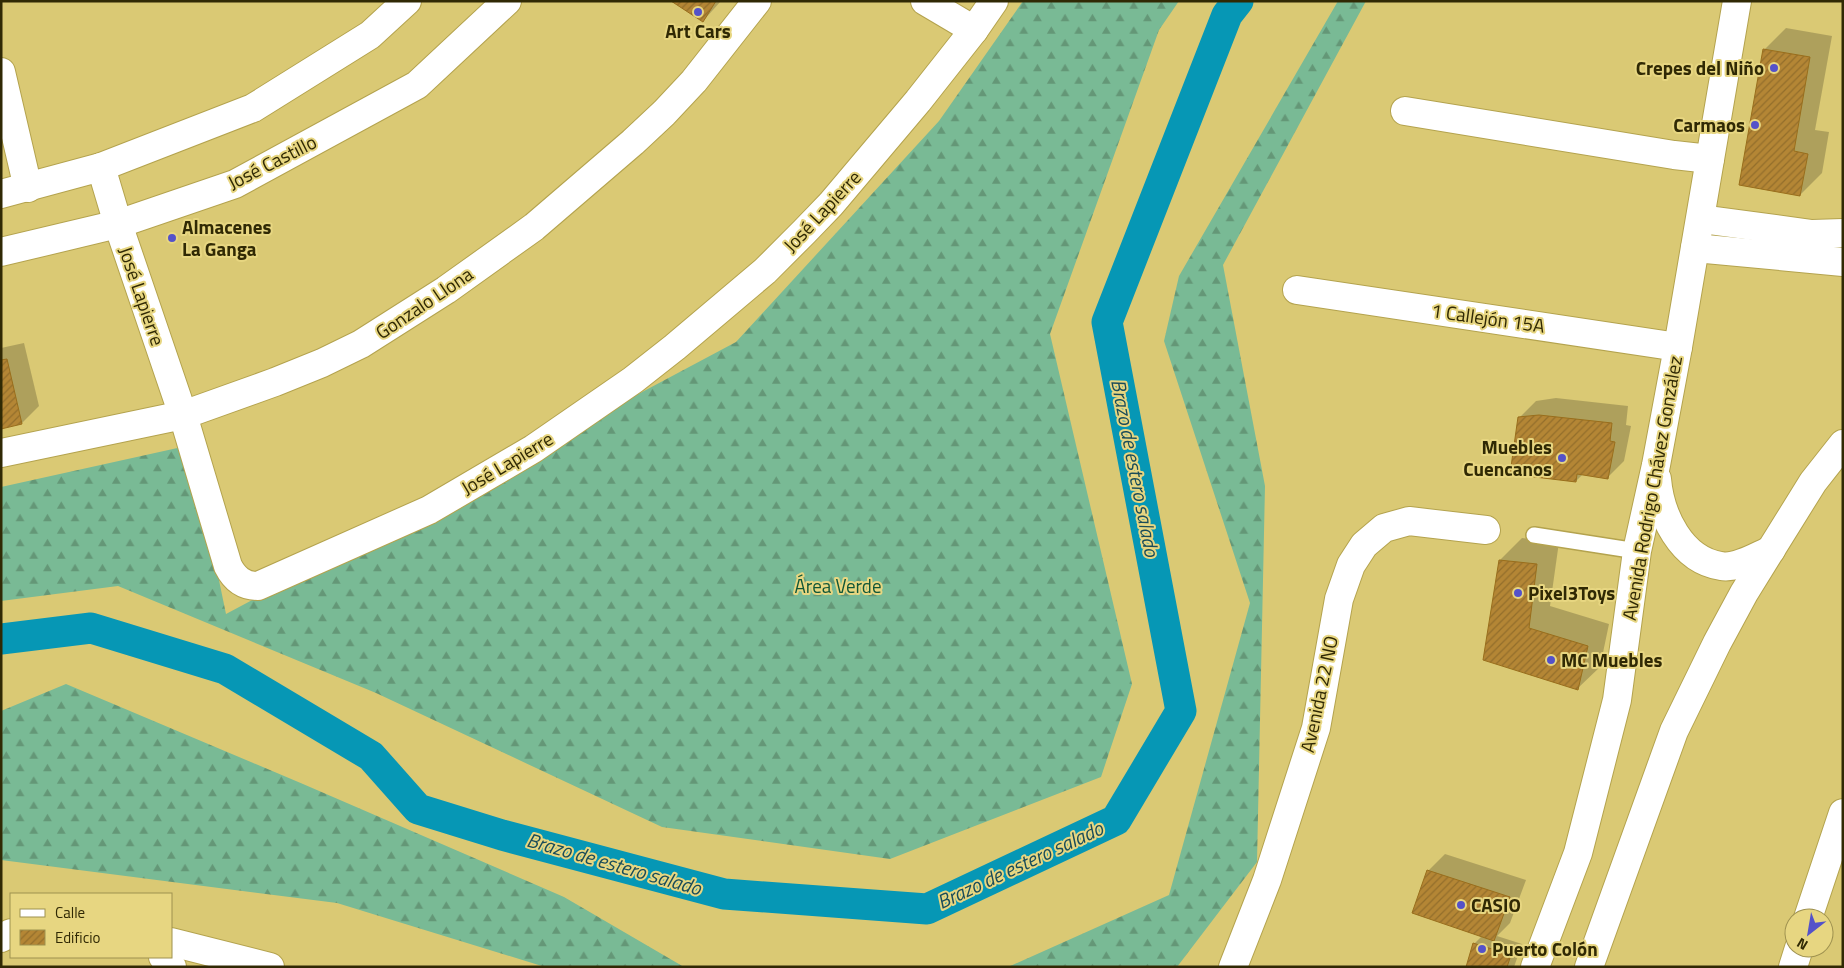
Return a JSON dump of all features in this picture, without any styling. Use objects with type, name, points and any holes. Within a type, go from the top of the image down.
[{"type":"street","points":[[1,194],[101,167],[253,108],[370,35],[407,1]]},
{"type":"street","name":"José Castillo","points":[[1,252],[118,224],[235,184],[417,85],[507,1]]},
{"type":"street","name":"Gonzalo Llona","points":[[1,453],[183,415],[275,382],[322,363],[361,344],[446,290],[534,227],[664,113],[694,81],[757,1]]},
{"type":"street","points":[[925,1],[974,30]]},
{"type":"street","name":"José Lapierre","points":[[101,167],[118,224],[183,415],[228,566],[235,578],[244,583],[258,586],[429,510],[533,449],[633,380],[722,309],[765,271],[831,204],[918,101],[974,30],[994,1]]},
{"type":"street","name":"Avenida Rodrigo Chávez González","points":[[1534,967],[1578,853],[1617,700],[1637,551],[1656,465],[1696,248],[1737,1]]},
{"type":"street","points":[[1,72],[28,188]]},
{"type":"street","points":[[1406,111],[1674,155],[1710,158]]},
{"type":"street","points":[[1701,219],[1812,234],[1843,232]]},
{"type":"street","points":[[1696,248],[1843,262]]},
{"type":"street","name":"1 Callejón 15A","points":[[1297,290],[1678,346]]},
{"type":"street","points":[[1589,967],[1674,731],[1744,593],[1843,430]]},
{"type":"street","points":[[1813,482],[1843,444]]},
{"type":"street","points":[[1813,482],[1843,458]]},
{"type":"street","points":[[1656,465],[1658,491],[1666,519],[1674,534],[1684,546],[1701,559],[1721,566],[1737,565],[1771,550]]},
{"type":"street","name":"Avenida 22 NO","points":[[1233,967],[1267,880],[1316,728],[1339,598],[1351,565],[1364,546],[1384,528],[1409,521],[1486,530]]},
{"type":"street","points":[[1814,908],[1832,881],[1843,813]]},
{"type":"street","points":[[172,942],[270,967]]},
{"type":"lane","points":[[1534,535],[1637,551]]},
{"type":"green space","name":"Área Verde","points":[[1023,1],[1179,1],[1159,30],[1050,334],[1132,684],[1101,777],[890,859],[662,827],[376,693],[118,586],[1,601],[1,487],[191,445],[226,614],[736,342],[939,121]]},
{"type":"green space","points":[[1338,1],[1366,1],[1223,265],[1265,486],[1257,862],[1177,967],[1008,967],[1169,895],[1250,603],[1164,341],[1179,276]]},
{"type":"green space","points":[[66,684],[564,897],[684,967],[545,967],[337,903],[1,860],[1,711]]},
{"type":"building","name":"Art Cars","points":[[671,1],[716,1],[703,22]]},
{"type":"building","points":[[1763,49],[1810,57],[1794,151],[1808,154],[1800,196],[1739,185]]},
{"type":"building","points":[[7,359],[22,424],[1,429],[1,360]]},
{"type":"building","name":"Muebles Cuencanos","points":[[1539,415],[1612,423],[1610,441],[1615,442],[1608,479],[1577,474],[1576,482],[1510,474],[1518,417]]},
{"type":"building","points":[[1499,560],[1537,564],[1529,628],[1588,646],[1578,690],[1483,660]]},
{"type":"building","name":"CASIO","points":[[1427,870],[1510,897],[1494,941],[1412,913]]},
{"type":"building","name":"Puerto Colón","points":[[1473,943],[1511,955],[1507,967],[1466,967]]},
{"type":"waterway","name":"Brazo de estero salado","points":[[1,639],[91,628],[225,669],[371,756],[418,809],[502,835],[724,894],[927,909],[1116,820],[1181,711],[1107,322],[1227,15],[1238,1]]},
{"type":"place","name":"Art Cars","points":[[698,12]]},
{"type":"place","name":"Crepes del Niño","points":[[1774,68]]},
{"type":"place","name":"Carmaos","points":[[1755,125]]},
{"type":"place","name":"Almacenes La Ganga","points":[[172,238]]},
{"type":"place","name":"Muebles Cuencanos","points":[[1562,458]]},
{"type":"place","name":"Pixel3Toys","points":[[1518,593]]},
{"type":"place","name":"MC Muebles","points":[[1551,660]]},
{"type":"place","name":"CASIO","points":[[1461,905]]},
{"type":"place","name":"Puerto Colón","points":[[1482,949]]}]
